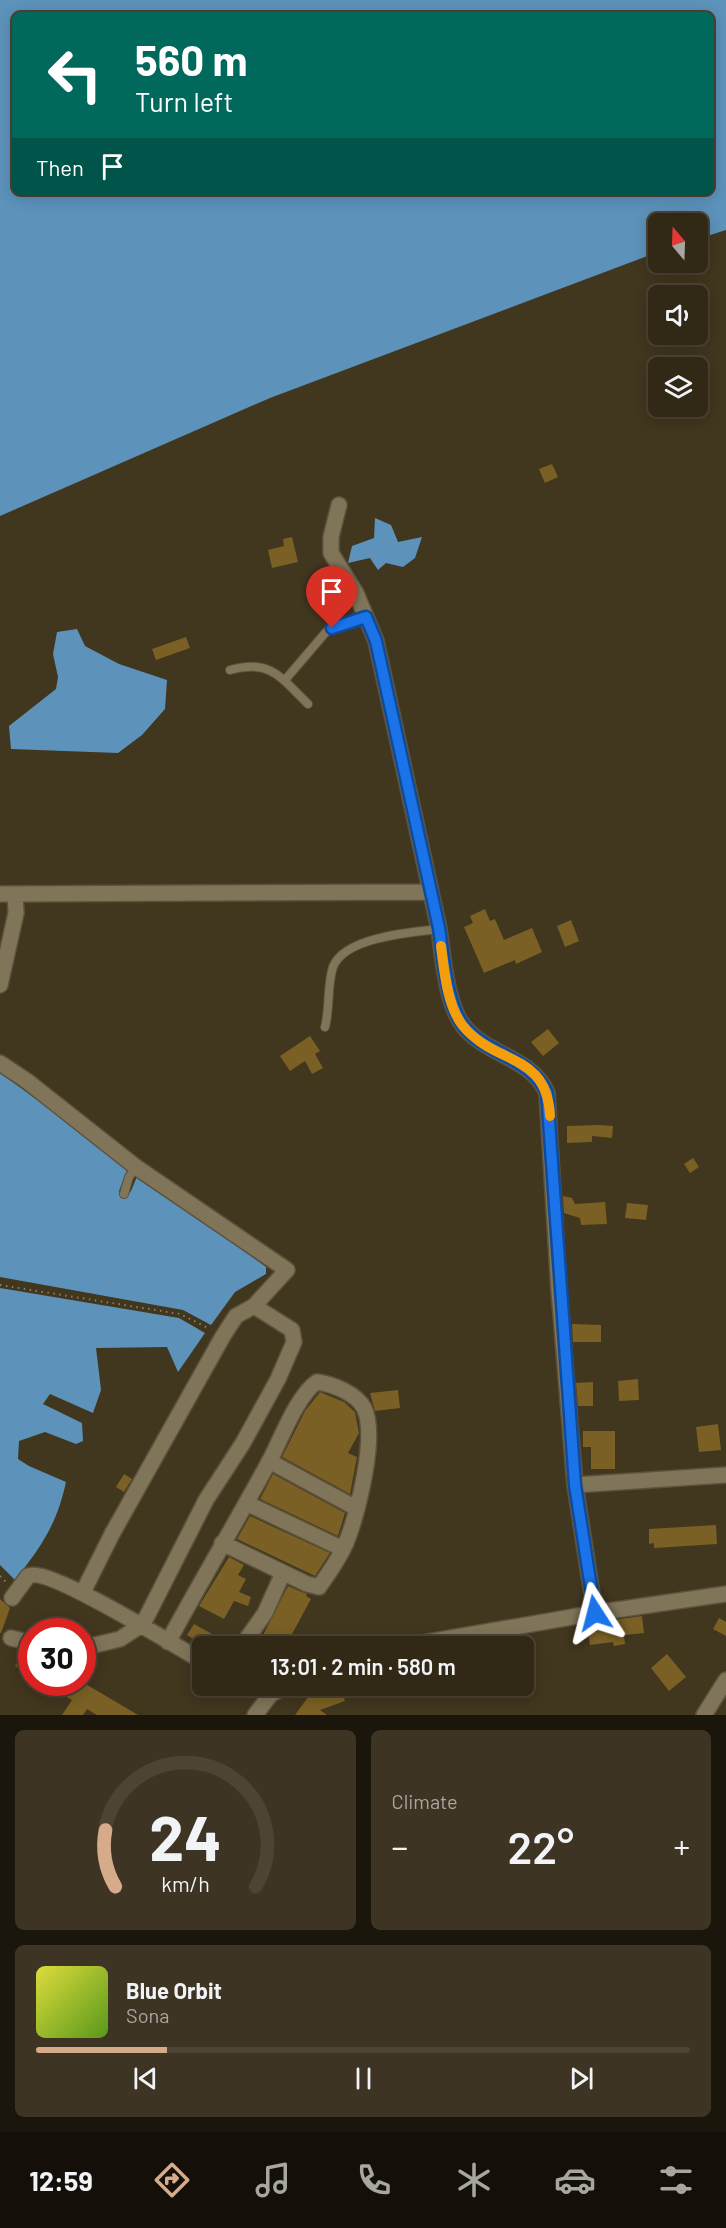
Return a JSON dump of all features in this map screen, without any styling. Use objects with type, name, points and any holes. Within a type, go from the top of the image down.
[{"type":"street","points":[[339,505],[330,537],[331,553],[356,593],[376,641],[389,690],[391,715],[439,928],[453,1005],[463,1026],[484,1044],[532,1070],[541,1078],[547,1093],[575,1485],[595,1613]]},
{"type":"street","points":[[0,985],[16,913],[8,894],[431,892]]},
{"type":"street","points":[[0,1064],[27,1080],[136,1167],[287,1270],[254,1306],[236,1316],[223,1336],[112,1534],[83,1592]]},
{"type":"street","points":[[96,1645],[112,1641],[143,1624],[206,1500],[243,1443],[290,1354],[294,1341],[292,1330],[254,1306]]},
{"type":"street","points":[[168,1642],[222,1543],[311,1385],[316,1382],[326,1383],[352,1396],[364,1408],[368,1421],[367,1468],[343,1549],[319,1587],[283,1574],[222,1543]]},
{"type":"street","points":[[269,1461],[356,1508]]},
{"type":"street","points":[[575,1485],[726,1475]]},
{"type":"street","points":[[246,1503],[343,1549]]},
{"type":"street","points":[[12,1598],[31,1574],[83,1592],[118,1614],[143,1624],[168,1642],[192,1655]]},
{"type":"street","points":[[249,1636],[265,1613],[283,1574]]},
{"type":"street","points":[[462,1636],[726,1594]]},
{"type":"street","points":[[11,1638],[18,1640]]},
{"type":"street","points":[[704,1715],[726,1680]]},
{"type":"street","points":[[255,1715],[269,1696]]},
{"type":"lane","points":[[285,680],[326,632],[340,624],[366,617]]},
{"type":"lane","points":[[230,670],[255,666],[269,669],[285,680],[308,705]]},
{"type":"lane","points":[[325,1027],[333,968],[343,954],[368,942],[439,928]]},
{"type":"lane","points":[[124,1194],[129,1177],[136,1167]]},
{"type":"path","points":[[0,1285],[180,1314],[223,1336]]},
{"type":"water","points":[[0,0],[726,0],[726,230],[708,236],[708,213],[648,213],[648,256],[270,398],[0,516]]},
{"type":"water","points":[[375,518],[391,525],[398,542],[422,537],[415,558],[403,567],[386,563],[378,570],[370,558],[348,563],[352,546],[374,538]]},
{"type":"water","points":[[77,629],[85,646],[119,664],[167,680],[165,709],[142,735],[118,753],[11,749],[9,726],[56,689],[58,677],[53,654],[57,632]]},
{"type":"water","points":[[0,1073],[129,1166],[119,1191],[124,1198],[131,1191],[138,1174],[266,1267],[266,1274],[235,1292],[211,1325],[183,1310],[0,1277]]},
{"type":"water","points":[[0,1288],[179,1318],[205,1333],[178,1372],[167,1347],[96,1348],[101,1390],[93,1413],[50,1394],[43,1404],[82,1423],[83,1441],[76,1444],[45,1432],[19,1441],[18,1459],[66,1482],[53,1523],[33,1557],[15,1580],[0,1565]]},
{"type":"building","points":[[552,464],[558,477],[545,483],[539,469]]},
{"type":"building","points":[[292,537],[298,562],[272,568],[268,550],[284,546],[283,539]]},
{"type":"building","points":[[186,637],[190,648],[156,660],[152,649]]},
{"type":"building","points":[[485,909],[490,921],[495,919],[504,940],[532,928],[542,952],[516,964],[515,960],[484,973],[464,927],[473,923],[470,916]]},
{"type":"building","points":[[571,920],[579,941],[565,947],[557,926]]},
{"type":"building","points":[[548,1029],[559,1043],[543,1056],[531,1042]]},
{"type":"building","points":[[310,1036],[320,1051],[315,1054],[323,1068],[312,1074],[305,1061],[290,1071],[280,1056]]},
{"type":"building","points":[[567,1126],[613,1126],[612,1138],[592,1136],[592,1142],[567,1143]]},
{"type":"building","points":[[693,1158],[699,1167],[690,1173],[684,1164]]},
{"type":"building","points":[[563,1196],[572,1198],[575,1204],[605,1202],[607,1224],[581,1225],[580,1218],[564,1213]]},
{"type":"building","points":[[627,1203],[648,1205],[646,1220],[625,1218]]},
{"type":"building","points":[[572,1324],[601,1325],[601,1342],[573,1342]]},
{"type":"building","points":[[638,1379],[639,1400],[619,1401],[618,1381]]},
{"type":"building","points":[[593,1382],[593,1406],[578,1406],[576,1383]]},
{"type":"building","points":[[398,1390],[400,1408],[375,1411],[370,1393]]},
{"type":"building","points":[[320,1392],[344,1402],[355,1412],[359,1433],[348,1453],[357,1457],[350,1494],[282,1457],[305,1411]]},
{"type":"building","points":[[718,1424],[721,1450],[699,1452],[696,1427]]},
{"type":"building","points":[[583,1431],[615,1431],[615,1469],[591,1469],[591,1447],[583,1447]]},
{"type":"building","points":[[124,1474],[132,1479],[124,1492],[116,1487]]},
{"type":"building","points":[[273,1474],[345,1513],[338,1536],[260,1499]]},
{"type":"building","points":[[250,1516],[330,1553],[315,1576],[237,1539]]},
{"type":"building","points":[[716,1525],[717,1544],[654,1548],[654,1543],[649,1544],[649,1529]]},
{"type":"building","points":[[229,1557],[244,1565],[238,1575],[246,1579],[239,1592],[251,1597],[248,1606],[234,1601],[224,1619],[199,1606]]},
{"type":"building","points":[[288,1586],[307,1594],[306,1596],[311,1599],[292,1634],[294,1636],[263,1636]]},
{"type":"building","points":[[0,1599],[10,1608],[1,1633],[0,1633]]},
{"type":"building","points":[[642,1616],[644,1633],[624,1635],[625,1644],[614,1646],[613,1642],[590,1645],[587,1624]]},
{"type":"building","points":[[719,1618],[726,1622],[726,1636],[713,1629]]},
{"type":"building","points":[[194,1624],[214,1635],[192,1636],[192,1638],[187,1635]]},
{"type":"building","points":[[667,1654],[686,1677],[669,1691],[651,1668]]},
{"type":"building","points":[[96,1690],[138,1715],[97,1715],[87,1709],[83,1715],[62,1715],[72,1700],[65,1696],[96,1696]]},
{"type":"building","points":[[309,1696],[343,1696],[345,1701],[320,1710],[327,1715],[295,1715]]},
{"type":"slow traffic","points":[[441,946],[453,1005],[463,1026],[484,1044],[528,1068],[541,1078],[547,1093],[550,1116]]},
{"type":"route","points":[[332,628],[366,617],[376,641],[389,690],[391,715],[457,1016],[463,1026],[484,1044],[536,1073],[541,1078],[547,1093],[550,1106],[559,1292],[575,1485],[595,1613]]}]
